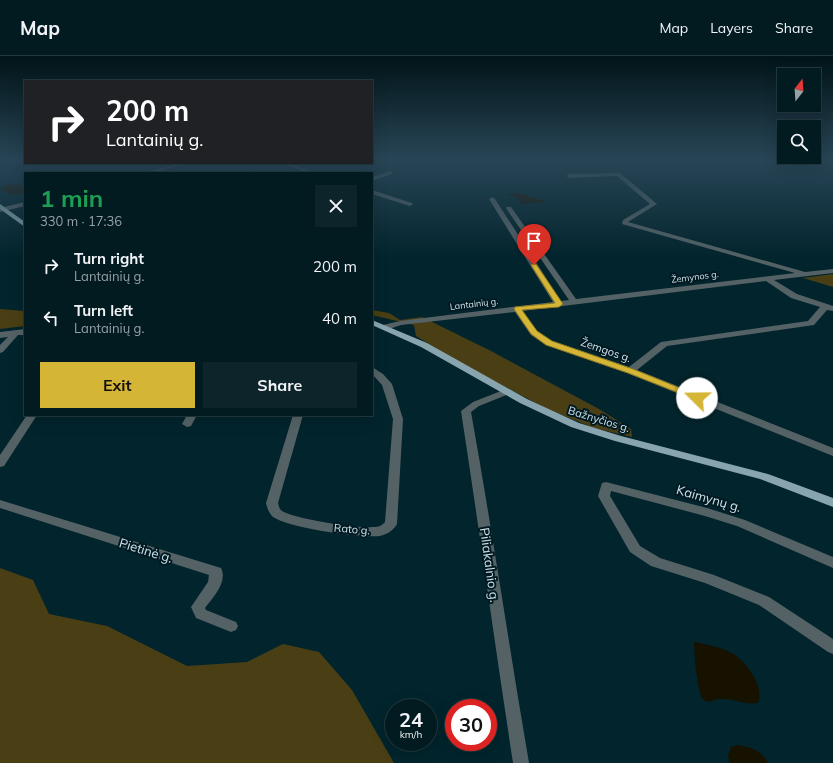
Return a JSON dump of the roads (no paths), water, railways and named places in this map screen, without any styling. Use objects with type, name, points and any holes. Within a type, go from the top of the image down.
[{"type":"main road","points":[[1,209],[24,224]]},
{"type":"main road","name":"Bažnyčios g.","points":[[373,322],[559,419],[586,429],[782,483],[833,503]]},
{"type":"street","points":[[375,193],[410,204]]},
{"type":"street","points":[[641,193],[654,204],[624,223],[805,274]]},
{"type":"street","points":[[492,199],[559,304]]},
{"type":"street","points":[[1,209],[24,204]]},
{"type":"street","points":[[509,208],[575,303]]},
{"type":"street","name":"Žemynos g.","points":[[559,304],[833,271]]},
{"type":"street","points":[[767,279],[794,296],[829,308]]},
{"type":"street","name":"Lantainių g.","points":[[386,328],[400,323],[559,304]]},
{"type":"street","points":[[630,371],[664,344],[811,322],[829,308]]},
{"type":"street","name":"Žemgos g.","points":[[517,309],[534,333],[549,343],[630,371],[833,452]]},
{"type":"street","points":[[0,335],[14,335],[24,332]]},
{"type":"street","points":[[0,350],[14,335]]},
{"type":"street","name":"Rato g.","points":[[298,416],[272,504],[273,509],[278,514],[287,518],[332,528],[378,532],[386,529],[390,524],[398,419],[387,384],[373,371]]},
{"type":"street","name":"Piliakalnio g.","points":[[506,392],[476,404],[466,411],[487,537],[495,603],[521,763]]},
{"type":"street","points":[[0,463],[31,416]]},
{"type":"street","name":"Kaimynų g.","points":[[833,563],[741,523],[707,512],[606,486],[604,496],[635,549],[656,562],[709,579],[764,601],[833,647]]},
{"type":"street","name":"Pietinė g.","points":[[0,504],[216,572],[215,583],[198,607],[201,614],[230,626]]}]
